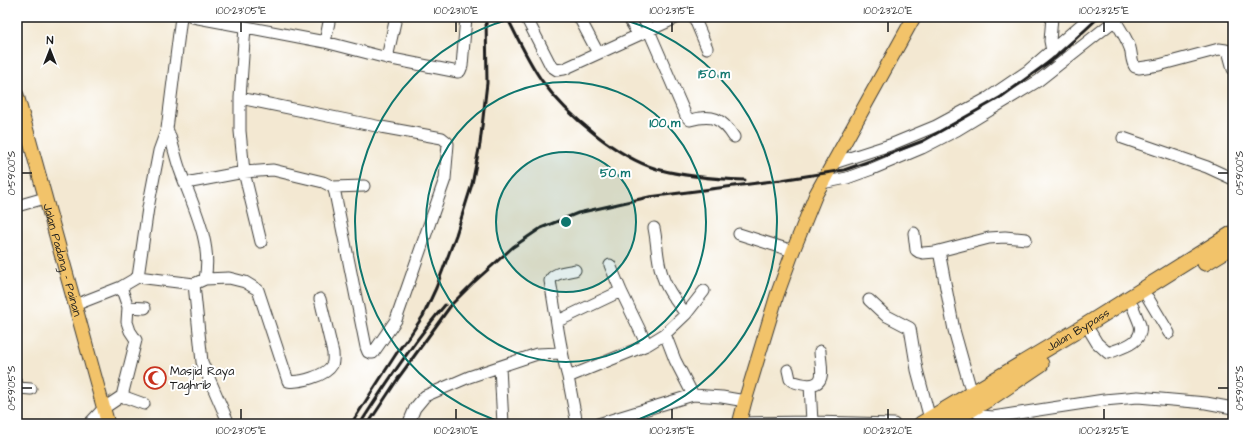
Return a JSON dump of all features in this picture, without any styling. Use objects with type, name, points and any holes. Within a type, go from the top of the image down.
[{"type":"highway","name":"Jalan Bypass","points":[[947,424],[969,415],[1032,364],[1233,233]]},
{"type":"highway","name":"Jalan Bypass","points":[[926,422],[972,394],[1091,333],[1233,246]]},
{"type":"main road","points":[[740,423],[776,295],[792,251],[816,194],[914,17]]},
{"type":"main road","name":"Jalan Padang - Painan","points":[[17,95],[108,424]]},
{"type":"street","points":[[138,277],[148,208],[159,151],[167,129],[181,17]]},
{"type":"street","points":[[193,17],[325,42],[387,58],[458,72],[462,66],[466,17]]},
{"type":"street","points":[[325,42],[330,17]]},
{"type":"street","points":[[387,58],[396,17]]},
{"type":"street","points":[[526,17],[555,69],[564,69],[678,17]]},
{"type":"street","points":[[579,17],[598,53]]},
{"type":"street","points":[[628,17],[643,32],[686,116],[690,120],[705,117],[722,121],[728,126],[734,137]]},
{"type":"street","points":[[643,17],[643,32]]},
{"type":"street","points":[[694,17],[707,48]]},
{"type":"street","points":[[1052,17],[1050,41],[1052,51]]},
{"type":"street","points":[[834,163],[890,145],[936,126],[988,98],[1029,70],[1090,17]]},
{"type":"street","points":[[822,183],[847,178],[872,169],[922,148],[957,130],[1038,81],[1116,18],[1130,48],[1135,67],[1138,68],[1159,65],[1219,49],[1226,50],[1230,54],[1233,69]]},
{"type":"street","points":[[245,27],[240,98],[240,131],[244,172],[260,242]]},
{"type":"street","points":[[240,98],[442,138],[446,142],[448,148],[445,179],[396,320],[371,354],[368,352],[366,347],[335,193],[332,187]]},
{"type":"street","points":[[167,129],[180,172],[186,183],[206,244],[207,269],[205,279]]},
{"type":"street","points":[[1123,138],[1207,167],[1233,179]]},
{"type":"street","points":[[186,183],[244,172],[273,170],[323,182],[332,187],[364,186]]},
{"type":"street","points":[[17,206],[45,198]]},
{"type":"street","points":[[654,228],[661,271],[673,297],[686,314]]},
{"type":"street","points":[[914,233],[915,247],[919,252],[938,251],[989,238],[1005,237],[1026,240]]},
{"type":"street","points":[[739,234],[792,251]]},
{"type":"street","points":[[938,251],[954,330],[972,394]]},
{"type":"street","points":[[610,265],[620,291],[647,345]]},
{"type":"street","points":[[575,270],[554,275],[550,281],[558,321],[561,353],[568,377],[578,424]]},
{"type":"street","points":[[75,305],[121,287],[138,277],[194,284],[205,279],[229,278],[245,282],[258,290],[288,381],[294,382],[328,370],[333,361],[320,299]]},
{"type":"street","points":[[194,284],[202,362],[229,424]]},
{"type":"street","points":[[89,424],[104,408],[122,396],[136,340],[130,331],[127,322],[128,307],[121,287]]},
{"type":"street","points":[[558,321],[620,291]]},
{"type":"street","points":[[568,377],[647,345],[665,334],[686,314],[704,291]]},
{"type":"street","points":[[1148,298],[1169,333]]},
{"type":"street","points":[[869,300],[885,315],[910,328],[926,422]]},
{"type":"street","points":[[128,307],[145,308]]},
{"type":"street","points":[[1091,333],[1097,343],[1108,353],[1130,344],[1138,338],[1140,332],[1140,325],[1133,307]]},
{"type":"street","points":[[665,334],[675,360],[692,395]]},
{"type":"street","points":[[788,370],[792,381],[810,385],[817,382],[821,376],[820,351]]},
{"type":"street","points":[[411,424],[410,420],[415,408],[425,396],[469,376],[537,354],[561,353]]},
{"type":"street","points":[[500,367],[503,424]]},
{"type":"street","points":[[17,384],[20,388],[31,389]]},
{"type":"street","points":[[810,385],[812,422]]},
{"type":"street","points":[[598,424],[692,395],[722,397],[745,401]]},
{"type":"street","points":[[122,396],[144,404]]},
{"type":"street","points":[[969,415],[992,417],[1104,400],[1138,397],[1206,403],[1233,408]]},
{"type":"street","points":[[740,423],[812,422],[894,424]]},
{"type":"railway","points":[[351,424],[398,351],[423,316],[436,288],[456,235],[472,184],[480,144],[487,83],[486,17]]},
{"type":"railway","points":[[507,17],[528,58],[552,94],[579,121],[610,145],[626,155],[657,169],[701,177],[745,180]]},
{"type":"railway","points":[[368,424],[399,377],[452,304],[513,247],[541,228],[578,213],[649,197],[781,180],[844,170],[923,141],[1001,97],[1056,57],[1099,17]]},
{"type":"railway","points":[[360,424],[400,363],[445,305]]},
{"type":"place","name":"Masjid Raya Taghrib","points":[[155,378]]}]
